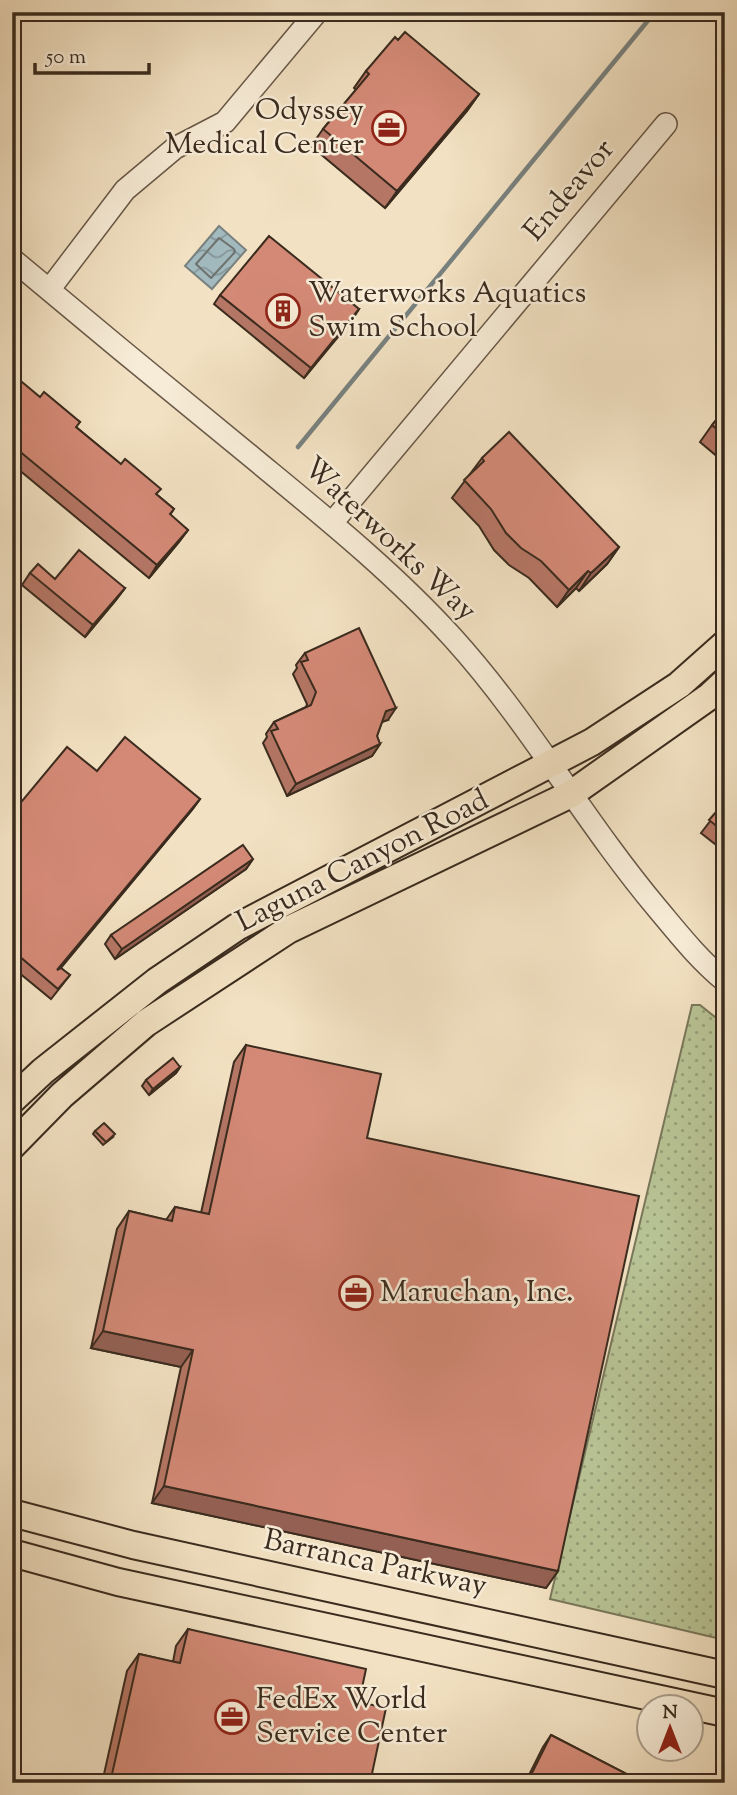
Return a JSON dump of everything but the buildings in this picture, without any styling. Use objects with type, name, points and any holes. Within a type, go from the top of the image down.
[{"type":"main road","name":"Laguna Canyon Road","points":[[12,1100],[44,1071],[157,981],[237,927],[592,742],[679,685],[725,644]]},
{"type":"main road","name":"Laguna Canyon Road","points":[[12,1146],[62,1095],[146,1023],[288,930],[570,794],[710,696],[725,682]]},
{"type":"main road","name":"Barranca Parkway","points":[[12,1513],[133,1545],[725,1675]]},
{"type":"main road","points":[[12,1553],[118,1582],[725,1713]]},
{"type":"street","points":[[49,290],[125,190],[175,148],[225,121],[317,12]]},
{"type":"street","name":"Endeavor","points":[[332,523],[666,124]]},
{"type":"street","name":"Waterworks Way","points":[[12,259],[332,523],[418,600],[471,658],[536,741],[625,871],[705,965],[725,981]]},
{"type":"green space","points":[[692,1005],[700,1005],[725,1025],[725,1640],[550,1599]]},
{"type":"water","points":[[219,226],[246,250],[212,289],[185,266]]},
{"type":"waterway","points":[[298,447],[655,12]]},
{"type":"place","name":"Odyssey Medical Center","points":[[389,128]]},
{"type":"place","name":"Waterworks Aquatics Swim School","points":[[283,311]]},
{"type":"place","name":"Maruchan, Inc.","points":[[356,1293]]},
{"type":"place","name":"FedEx World Service Center","points":[[232,1717]]}]
